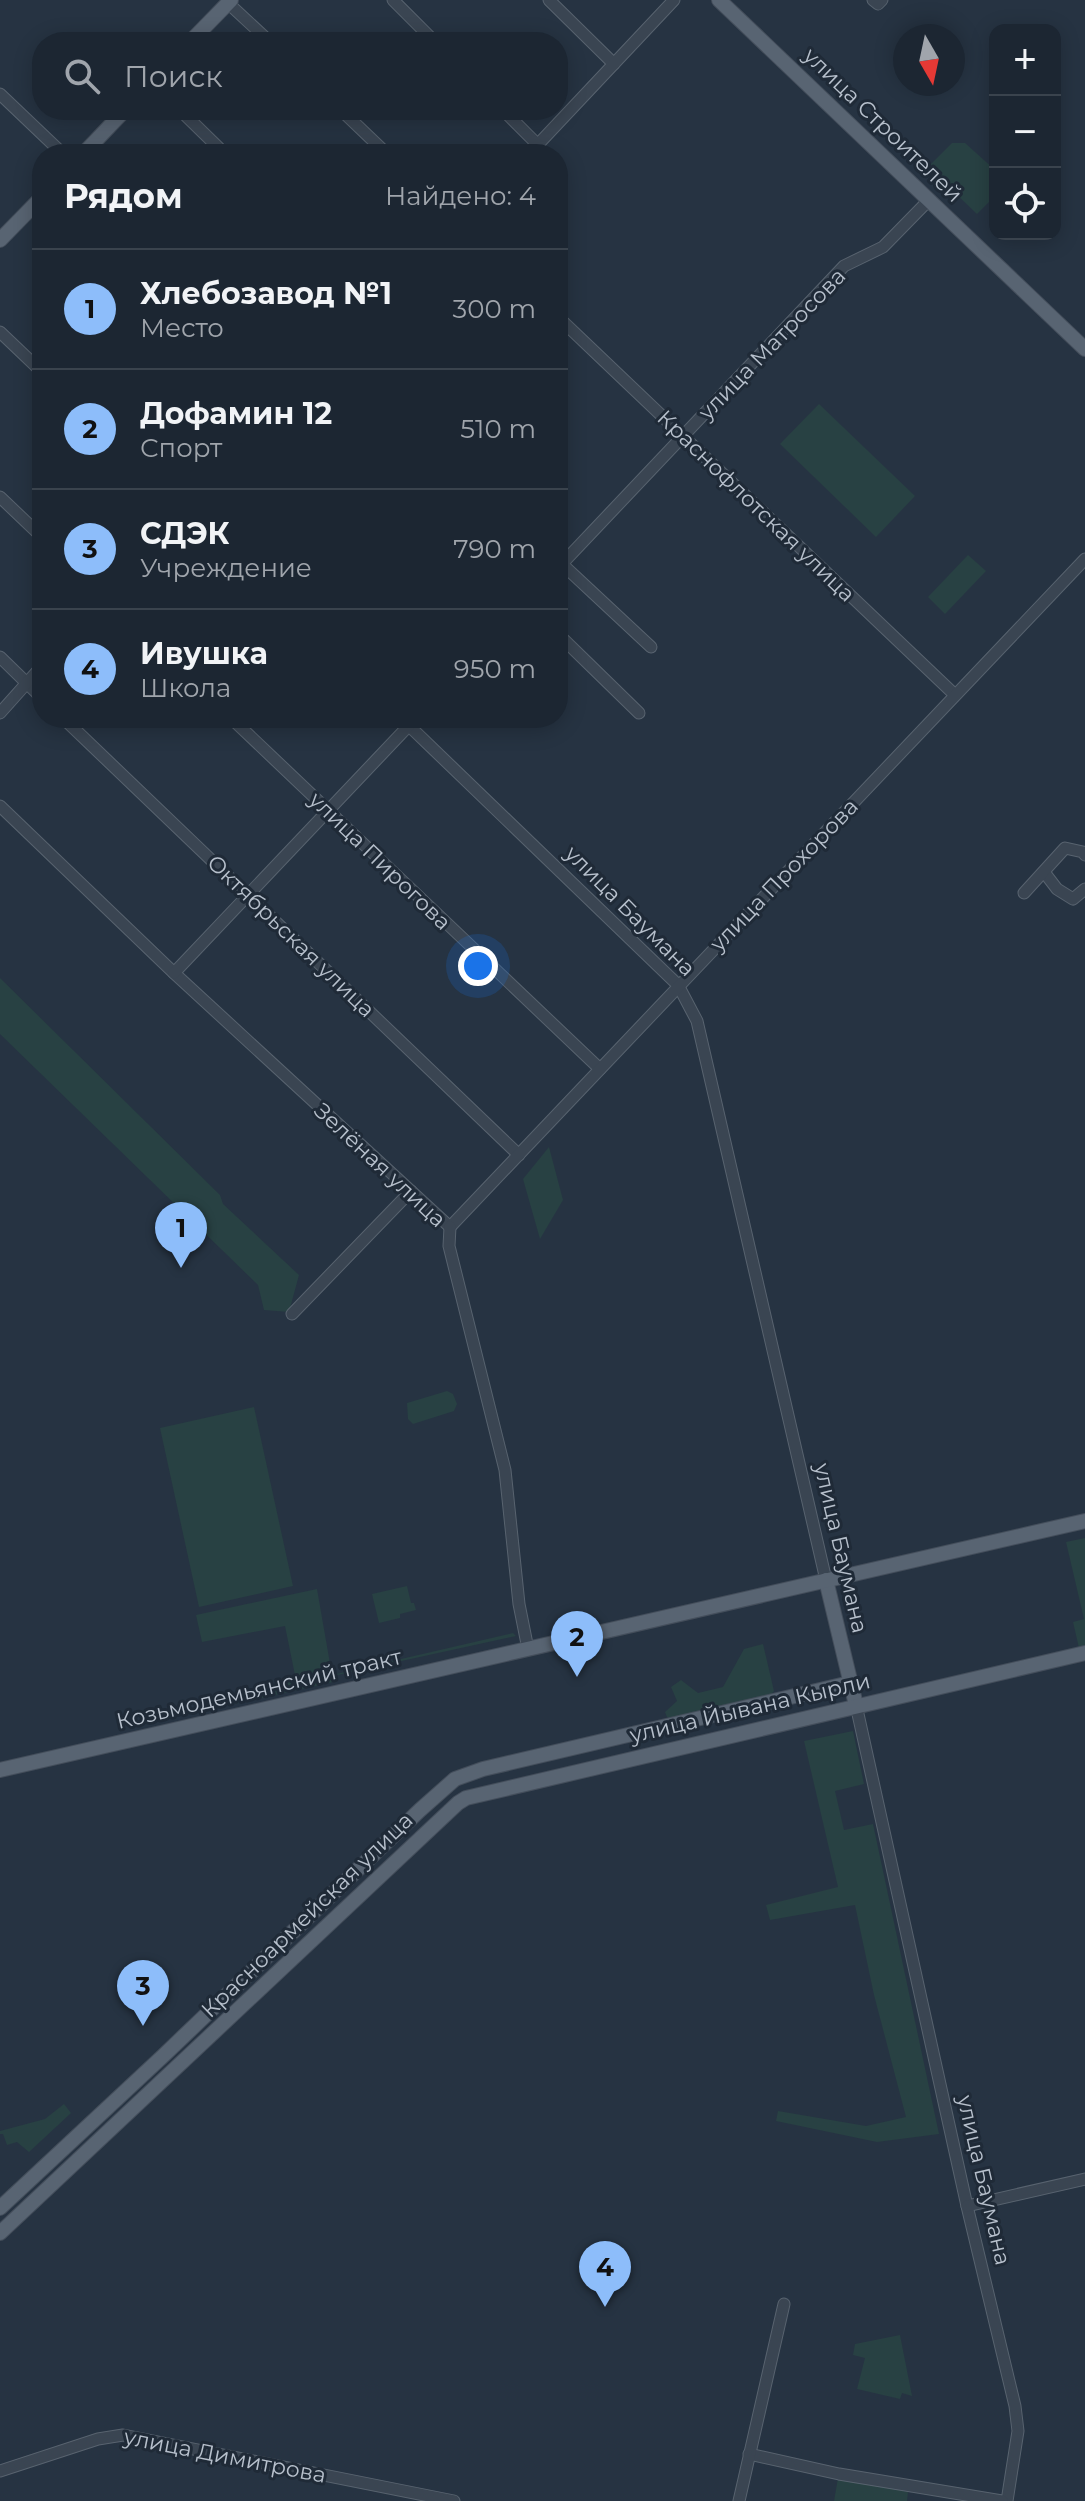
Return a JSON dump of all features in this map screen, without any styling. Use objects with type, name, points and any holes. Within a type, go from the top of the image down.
[{"type":"main road","name":"улица Строителей","points":[[719,0],[1085,349]]},
{"type":"main road","points":[[200,32],[230,1]]},
{"type":"main road","points":[[93,144],[115,120]]},
{"type":"main road","points":[[0,240],[32,207]]},
{"type":"main road","points":[[528,1649],[1085,1521]]},
{"type":"main road","name":"улица Баумана","points":[[826,1580],[856,1705]]},
{"type":"main road","name":"Козьмодемьянский тракт","points":[[0,1770],[528,1649]]},
{"type":"main road","name":"улица Йывана Кырли","points":[[434,1825],[458,1803],[475,1795],[1085,1653]]},
{"type":"main road","name":"улица Йывана Кырли","points":[[420,1810],[443,1788],[469,1773],[850,1683]]},
{"type":"main road","points":[[672,1726],[678,1747]]},
{"type":"main road","points":[[420,1810],[434,1825]]},
{"type":"main road","name":"Красноармейская улица","points":[[0,2208],[420,1810]]},
{"type":"main road","name":"Красноармейская улица","points":[[0,2233],[434,1825]]},
{"type":"main road","points":[[271,1951],[285,1966]]},
{"type":"main road","points":[[230,1990],[245,2005]]},
{"type":"street","points":[[393,0],[425,32]]},
{"type":"street","points":[[549,0],[614,64]]},
{"type":"street","points":[[568,112],[674,0]]},
{"type":"street","points":[[873,0],[878,4],[882,0]]},
{"type":"street","points":[[230,1],[260,32]]},
{"type":"street","points":[[0,94],[52,144]]},
{"type":"street","points":[[190,120],[215,144]]},
{"type":"street","points":[[351,120],[377,144]]},
{"type":"street","points":[[511,120],[529,144]]},
{"type":"street","points":[[538,144],[561,120]]},
{"type":"street","name":"улица Матросова","points":[[568,558],[844,266],[883,247],[929,200]]},
{"type":"street","name":"Краснофлотская улица","points":[[568,327],[955,695]]},
{"type":"street","points":[[0,332],[32,362]]},
{"type":"street","points":[[0,497],[32,527]]},
{"type":"street","name":"улица Прохорова","points":[[450,1227],[1085,559]]},
{"type":"street","points":[[568,573],[651,647]]},
{"type":"street","points":[[568,644],[639,713]]},
{"type":"street","points":[[0,657],[32,689]]},
{"type":"street","points":[[0,713],[32,677]]},
{"type":"street","name":"Октябрьская улица","points":[[73,728],[519,1155]]},
{"type":"street","name":"улица Пирогова","points":[[241,728],[600,1069]]},
{"type":"street","points":[[174,973],[328,811],[402,728]]},
{"type":"street","name":"улица Баумана","points":[[415,728],[678,985],[697,1021],[826,1580]]},
{"type":"street","name":"Зелёная улица","points":[[0,806],[174,973],[450,1227],[449,1246],[505,1470],[519,1604],[528,1649]]},
{"type":"street","points":[[1024,893],[1065,848],[1085,855]]},
{"type":"street","points":[[1044,872],[1057,889],[1073,899],[1085,889]]},
{"type":"street","points":[[292,1314],[411,1191]]},
{"type":"street","name":"улица Баумана","points":[[856,1705],[967,2206],[1015,2406],[1018,2431],[1005,2501]]},
{"type":"street","points":[[967,2206],[1085,2179]]},
{"type":"street","points":[[739,2501],[784,2304]]},
{"type":"street","name":"улица Димитрова","points":[[0,2471],[98,2439],[123,2435],[454,2501]]},
{"type":"street","points":[[749,2454],[839,2474],[1005,2501]]},
{"type":"green space","points":[[952,143],[965,143],[989,165],[989,202],[977,214],[928,167]]},
{"type":"green space","points":[[819,404],[915,496],[876,537],[780,444]]},
{"type":"green space","points":[[968,555],[986,571],[945,614],[928,597]]},
{"type":"green space","points":[[0,978],[220,1195],[223,1204],[299,1275],[289,1312],[264,1310],[258,1285],[0,1034]]},
{"type":"green space","points":[[549,1147],[563,1200],[540,1239],[523,1179]]},
{"type":"green space","points":[[447,1391],[453,1394],[457,1404],[454,1411],[413,1424],[408,1419],[407,1403]]},
{"type":"green space","points":[[254,1407],[293,1586],[199,1607],[160,1428]]},
{"type":"green space","points":[[1085,1538],[1085,1646],[1079,1648],[1073,1622],[1084,1619],[1066,1542]]},
{"type":"green space","points":[[407,1586],[416,1610],[379,1623],[372,1594]]},
{"type":"green space","points":[[317,1589],[332,1675],[513,1633],[516,1636],[333,1676],[333,1682],[230,1705],[229,1697],[296,1680],[285,1626],[202,1642],[196,1615]]},
{"type":"green space","points":[[763,1644],[774,1691],[769,1698],[674,1720],[667,1717],[665,1712],[677,1701],[671,1687],[681,1680],[698,1693],[723,1687],[744,1649]]},
{"type":"green space","points":[[853,1731],[864,1784],[835,1791],[844,1830],[873,1824],[939,2134],[877,2142],[776,2121],[778,2111],[866,2126],[906,2117],[874,1995],[855,1905],[770,1920],[766,1905],[838,1887],[804,1741]]},
{"type":"green space","points":[[64,2104],[71,2113],[29,2152],[17,2142],[7,2145],[3,2134],[0,2134],[0,2131],[45,2119]]},
{"type":"green space","points":[[900,2335],[912,2396],[902,2393],[900,2399],[857,2389],[865,2358],[853,2355],[855,2344]]},
{"type":"green space","points":[[838,2478],[908,2492],[907,2501],[834,2501]]},
{"type":"place","name":"Хлебозавод №1","points":[[181,1268]]},
{"type":"place","name":"Дофамин 12","points":[[577,1677]]},
{"type":"place","name":"СДЭК","points":[[143,2026]]},
{"type":"place","name":"Ивушка","points":[[605,2307]]}]
